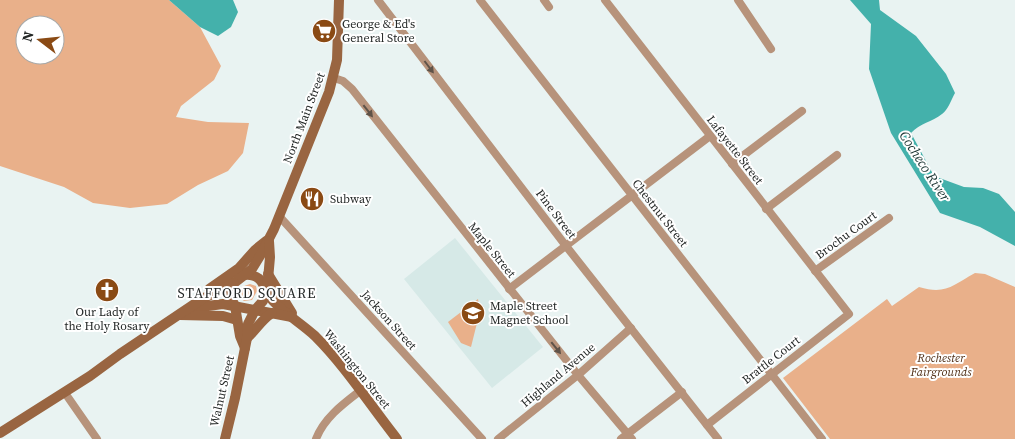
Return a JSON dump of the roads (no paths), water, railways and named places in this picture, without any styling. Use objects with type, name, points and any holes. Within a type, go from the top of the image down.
[{"type":"main road","name":"North Main Street","points":[[244,275],[252,269],[269,239],[323,110],[334,78],[338,41],[339,0]]},
{"type":"main road","name":"North Main Street","points":[[267,291],[269,239]]},
{"type":"main road","name":"North Main Street","points":[[193,306],[200,295],[239,268],[255,250],[269,239]]},
{"type":"main road","points":[[268,274],[295,318]]},
{"type":"main road","points":[[244,275],[259,278],[267,291],[260,305],[254,310],[240,309],[235,306],[231,295],[234,283],[244,275]]},
{"type":"main road","name":"North Main Street","points":[[0,433],[65,393],[202,299],[234,283]]},
{"type":"main road","name":"Washington Street","points":[[267,291],[273,301],[316,336],[397,439]]},
{"type":"main road","name":"North Main Street","points":[[193,306],[203,308],[213,304],[235,306]]},
{"type":"main road","name":"Walnut Street","points":[[235,306],[240,336],[245,348]]},
{"type":"main road","name":"Washington Street","points":[[254,310],[295,318]]},
{"type":"main road","name":"Walnut Street","points":[[224,439],[245,348],[248,324],[254,310]]},
{"type":"main road","points":[[247,338],[254,332],[262,320],[272,313]]},
{"type":"main road","points":[[180,315],[223,316],[237,320]]},
{"type":"street","name":"Pine Street","points":[[378,0],[566,246],[718,439]]},
{"type":"street","name":"Chestnut Street","points":[[480,0],[822,439]]},
{"type":"street","points":[[544,0],[549,7]]},
{"type":"street","name":"Lafayette Street","points":[[605,0],[849,314]]},
{"type":"street","points":[[738,0],[771,49]]},
{"type":"street","name":"Maple Street","points":[[334,78],[343,81],[352,89],[578,375],[630,436]]},
{"type":"street","points":[[732,164],[802,111]]},
{"type":"street","points":[[509,288],[710,136]]},
{"type":"street","points":[[766,209],[837,155]]},
{"type":"street","name":"Jackson Street","points":[[279,216],[482,439]]},
{"type":"street","name":"Brochu Court","points":[[815,271],[889,218]]},
{"type":"street","name":"Brattle Court","points":[[707,425],[771,373],[849,314]]},
{"type":"street","name":"Highland Avenue","points":[[498,439],[578,375],[631,328]]},
{"type":"street","points":[[316,439],[321,428],[330,417],[360,391]]},
{"type":"street","points":[[621,439],[630,436],[682,392]]},
{"type":"street","points":[[65,393],[98,439]]},
{"type":"water","points":[[169,0],[233,0],[238,12],[231,27],[218,36],[200,27]]},
{"type":"water","name":"Cocheco River","points":[[850,0],[879,0],[880,10],[916,36],[946,74],[955,93],[948,107],[938,117],[918,127],[911,133],[934,176],[964,187],[983,188],[999,194],[1015,212],[1015,246],[980,227],[940,213],[891,133],[869,69],[871,24]]},
{"type":"place","name":"George & Ed's General Store","points":[[324,31]]},
{"type":"place","name":"Subway","points":[[312,199]]},
{"type":"place","name":"Our Lady of the Holy Rosary","points":[[107,290]]},
{"type":"place","name":"Maple Street Magnet School","points":[[473,313]]},
{"type":"district","name":"STAFFORD SQUARE","points":[[247,293]]},
{"type":"park label","name":"Rochester Fairgrounds","points":[[941,365]]}]
